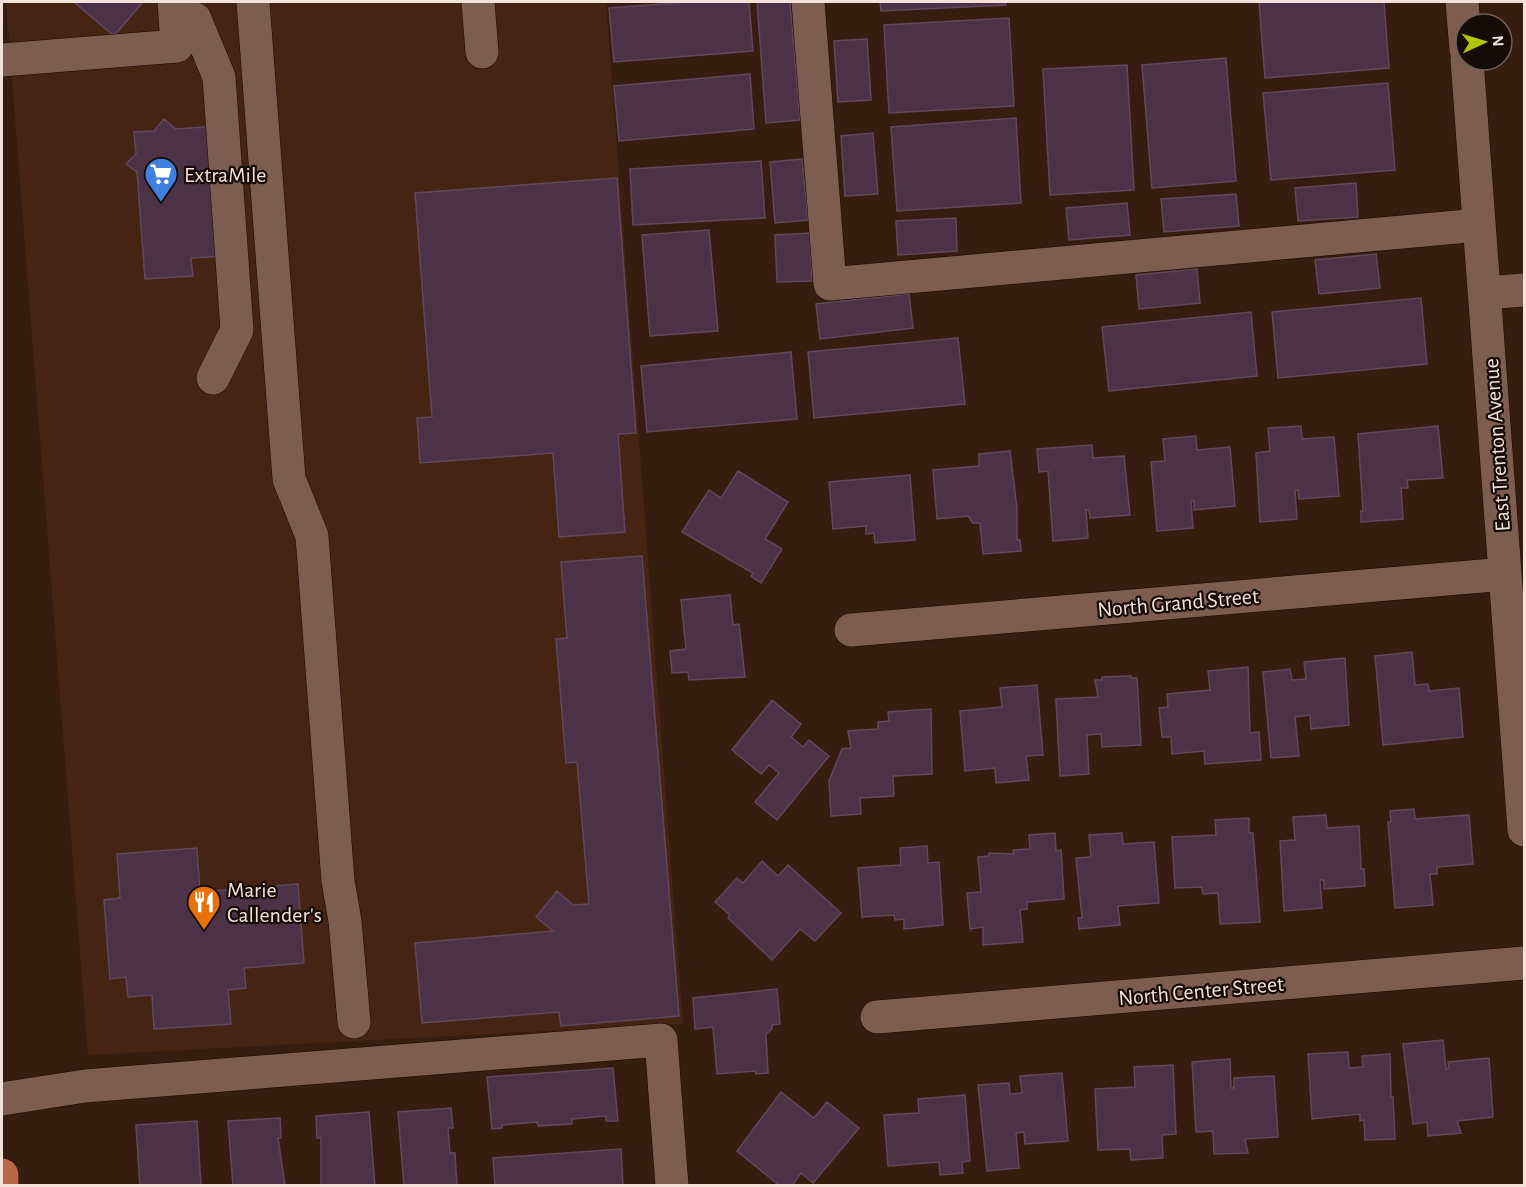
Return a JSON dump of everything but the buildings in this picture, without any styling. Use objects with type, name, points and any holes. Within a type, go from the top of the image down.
[{"type":"main road","points":[[2,1174],[2,1185]]},
{"type":"street","points":[[253,2],[289,479],[312,536],[338,881],[345,921],[354,1022]]},
{"type":"street","points":[[478,2],[482,52]]},
{"type":"street","points":[[808,2],[830,284],[1479,225]]},
{"type":"street","points":[[2,60],[177,46],[185,10]]},
{"type":"street","points":[[185,10],[219,77],[237,330],[213,378]]},
{"type":"street","name":"East Trenton Avenue","points":[[1468,72],[1524,830]]},
{"type":"street","points":[[1485,293],[1524,290]]},
{"type":"street","name":"North Grand Street","points":[[850,630],[1505,574]]},
{"type":"street","name":"North Center Street","points":[[877,1017],[1524,963]]},
{"type":"street","points":[[2,1099],[85,1086],[661,1040],[672,1185]]},
{"type":"shaded area","points":[[6,2],[606,2],[683,1024],[88,1055]]},
{"type":"place","name":"ExtraMile","points":[[161,203]]},
{"type":"place","name":"Marie Callender's","points":[[204,931]]}]
